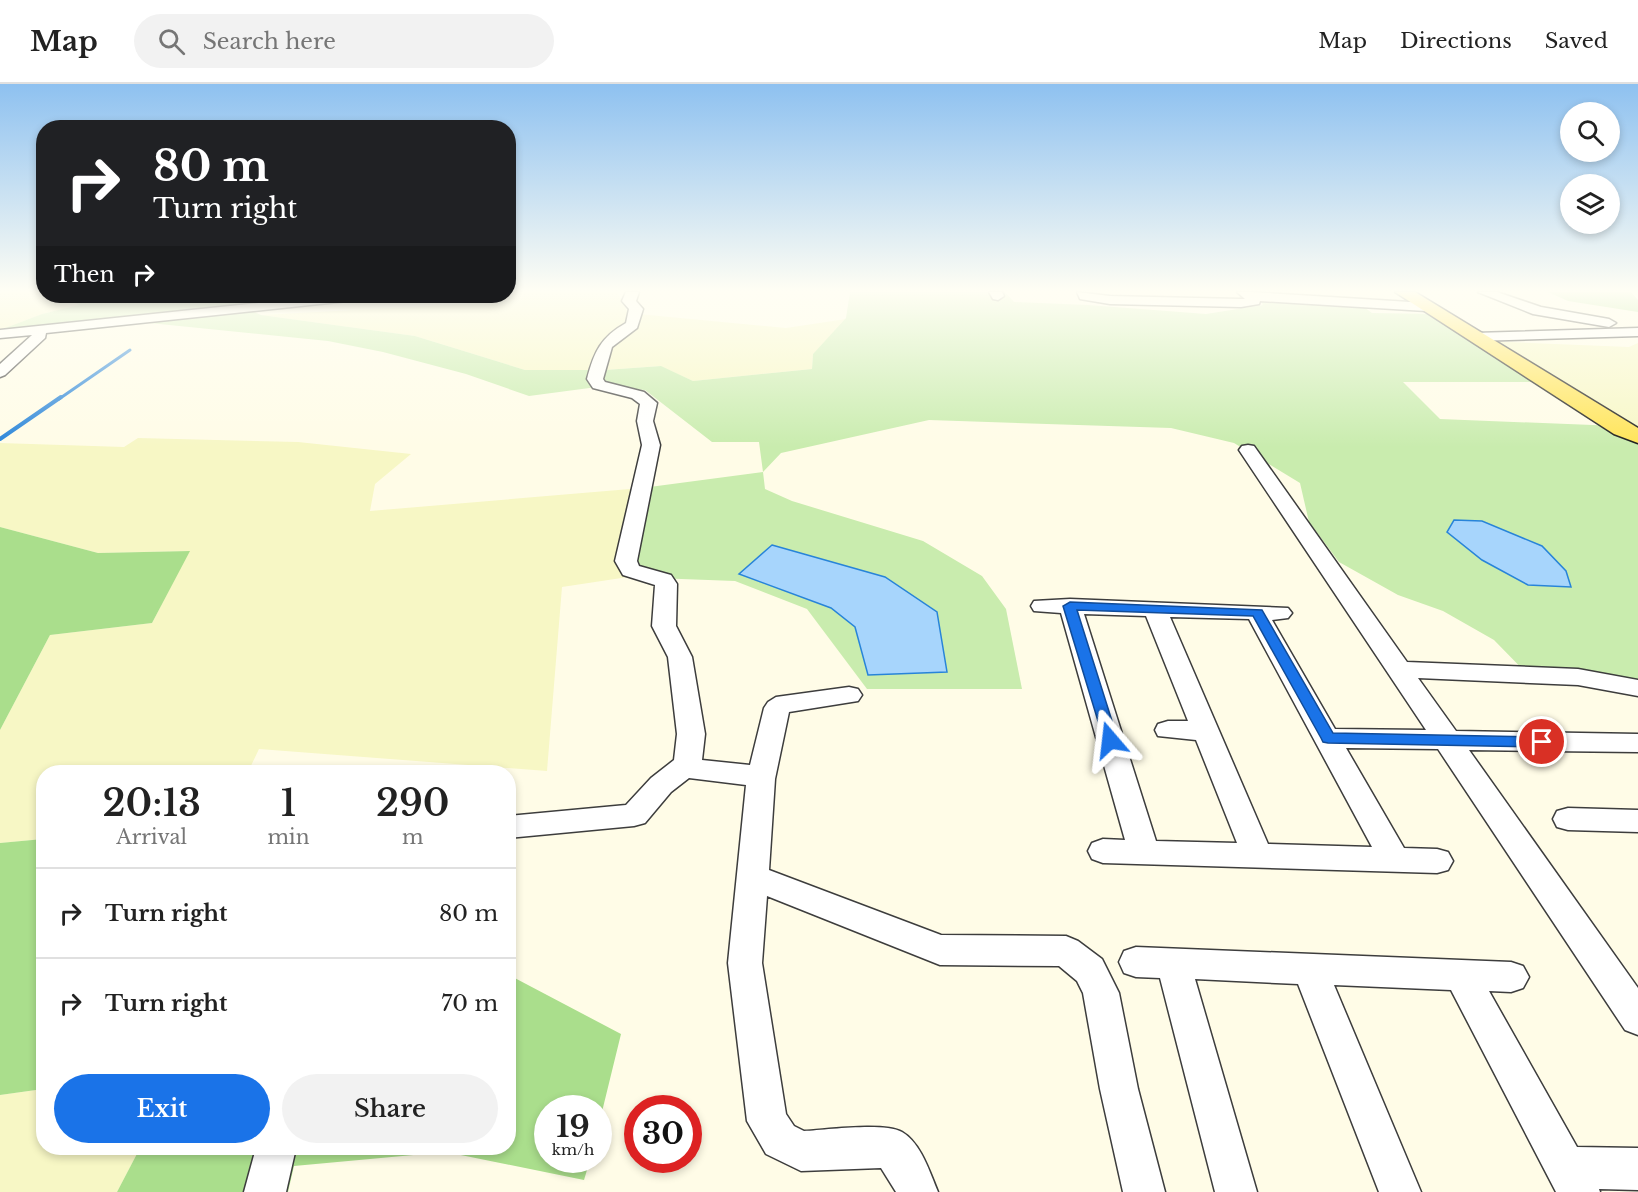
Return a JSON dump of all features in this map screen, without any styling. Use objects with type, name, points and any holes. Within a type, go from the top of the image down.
[{"type":"main road","points":[[1485,344],[1622,429],[1638,436]]},
{"type":"street","points":[[0,372],[31,344]]},
{"type":"street","points":[[516,825],[633,815],[661,785],[688,764],[691,734],[680,657],[664,627],[666,584],[663,580],[631,570],[626,561],[651,445],[645,421],[648,403],[638,394],[599,385],[595,380],[605,344]]},
{"type":"street","points":[[1248,450],[1638,1018]]},
{"type":"street","points":[[1042,606],[1269,613],[1328,738],[1394,859]]},
{"type":"street","points":[[1070,606],[1144,852]]},
{"type":"street","points":[[1155,609],[1257,855]]},
{"type":"street","points":[[1397,669],[1578,677],[1638,688]]},
{"type":"street","points":[[849,695],[785,703],[777,708],[761,779],[744,963],[767,1120],[780,1140],[801,1151],[890,1148],[906,1167],[917,1192]]},
{"type":"street","points":[[1168,730],[1204,731]]},
{"type":"street","points":[[1328,738],[1638,743]]},
{"type":"street","points":[[688,764],[695,770],[744,773],[761,779]]},
{"type":"street","points":[[1568,819],[1632,828]]},
{"type":"street","points":[[1103,851],[1437,861]]},
{"type":"street","points":[[751,876],[940,950],[1066,951],[1074,957],[1090,970],[1101,993],[1119,1089],[1144,1192]]},
{"type":"street","points":[[1136,962],[1511,977]]},
{"type":"street","points":[[1173,963],[1236,1192]]},
{"type":"street","points":[[1310,969],[1400,1192]]},
{"type":"street","points":[[1461,975],[1573,1179],[1638,1169]]},
{"type":"street","points":[[265,1192],[274,1155]]},
{"type":"green space","points":[[342,344],[440,344],[525,370],[605,370],[661,366],[693,381],[812,369],[813,354],[822,344],[1486,344],[1548,382],[1403,382],[1440,419],[1618,426],[1638,434],[1638,684],[1537,684],[1494,640],[1443,611],[1398,595],[1339,562],[1309,522],[1300,483],[1234,443],[1171,428],[929,420],[781,453],[763,472],[759,442],[712,442],[645,390],[597,387],[529,396],[466,374]]},
{"type":"green space","points":[[440,344],[823,344],[813,354],[812,369],[693,381],[660,366],[605,370],[525,370]]},
{"type":"green space","points":[[1485,344],[1629,347],[1638,344],[1638,426],[1618,426]]},
{"type":"green space","points":[[138,438],[298,442],[411,454],[375,484],[370,511],[642,488],[628,577],[562,587],[547,771],[516,769],[516,765],[468,765],[259,749],[251,765],[36,765],[36,840],[0,843],[0,730],[50,635],[152,623],[189,551],[98,553],[0,527],[0,443],[124,447]]},
{"type":"green space","points":[[763,472],[765,489],[792,501],[923,541],[982,576],[1006,609],[1022,689],[867,689],[807,609],[735,581],[628,577],[642,488]]},
{"type":"green space","points":[[0,527],[98,553],[190,551],[152,623],[50,635],[0,730]]},
{"type":"green space","points":[[36,840],[36,1090],[0,1095],[0,843]]},
{"type":"green space","points":[[516,979],[621,1034],[606,1095],[534,1095],[534,1170],[461,1155],[516,1155]]},
{"type":"green space","points":[[36,1090],[36,1155],[136,1155],[117,1192],[0,1192],[0,1095]]},
{"type":"green space","points":[[136,1155],[413,1155],[294,1166],[288,1192],[117,1192]]},
{"type":"green space","points":[[550,1173],[586,1173],[584,1180]]},
{"type":"water","points":[[1454,520],[1482,521],[1542,546],[1566,571],[1571,587],[1528,585],[1482,560],[1447,532]]},
{"type":"water","points":[[772,545],[885,577],[937,612],[947,672],[868,675],[855,627],[831,608],[739,574]]},
{"type":"waterway","points":[[59,399],[130,350]]},
{"type":"waterway","points":[[0,439],[61,397]]},
{"type":"route","points":[[1110,740],[1070,606],[1257,613],[1328,738],[1542,742]]}]
